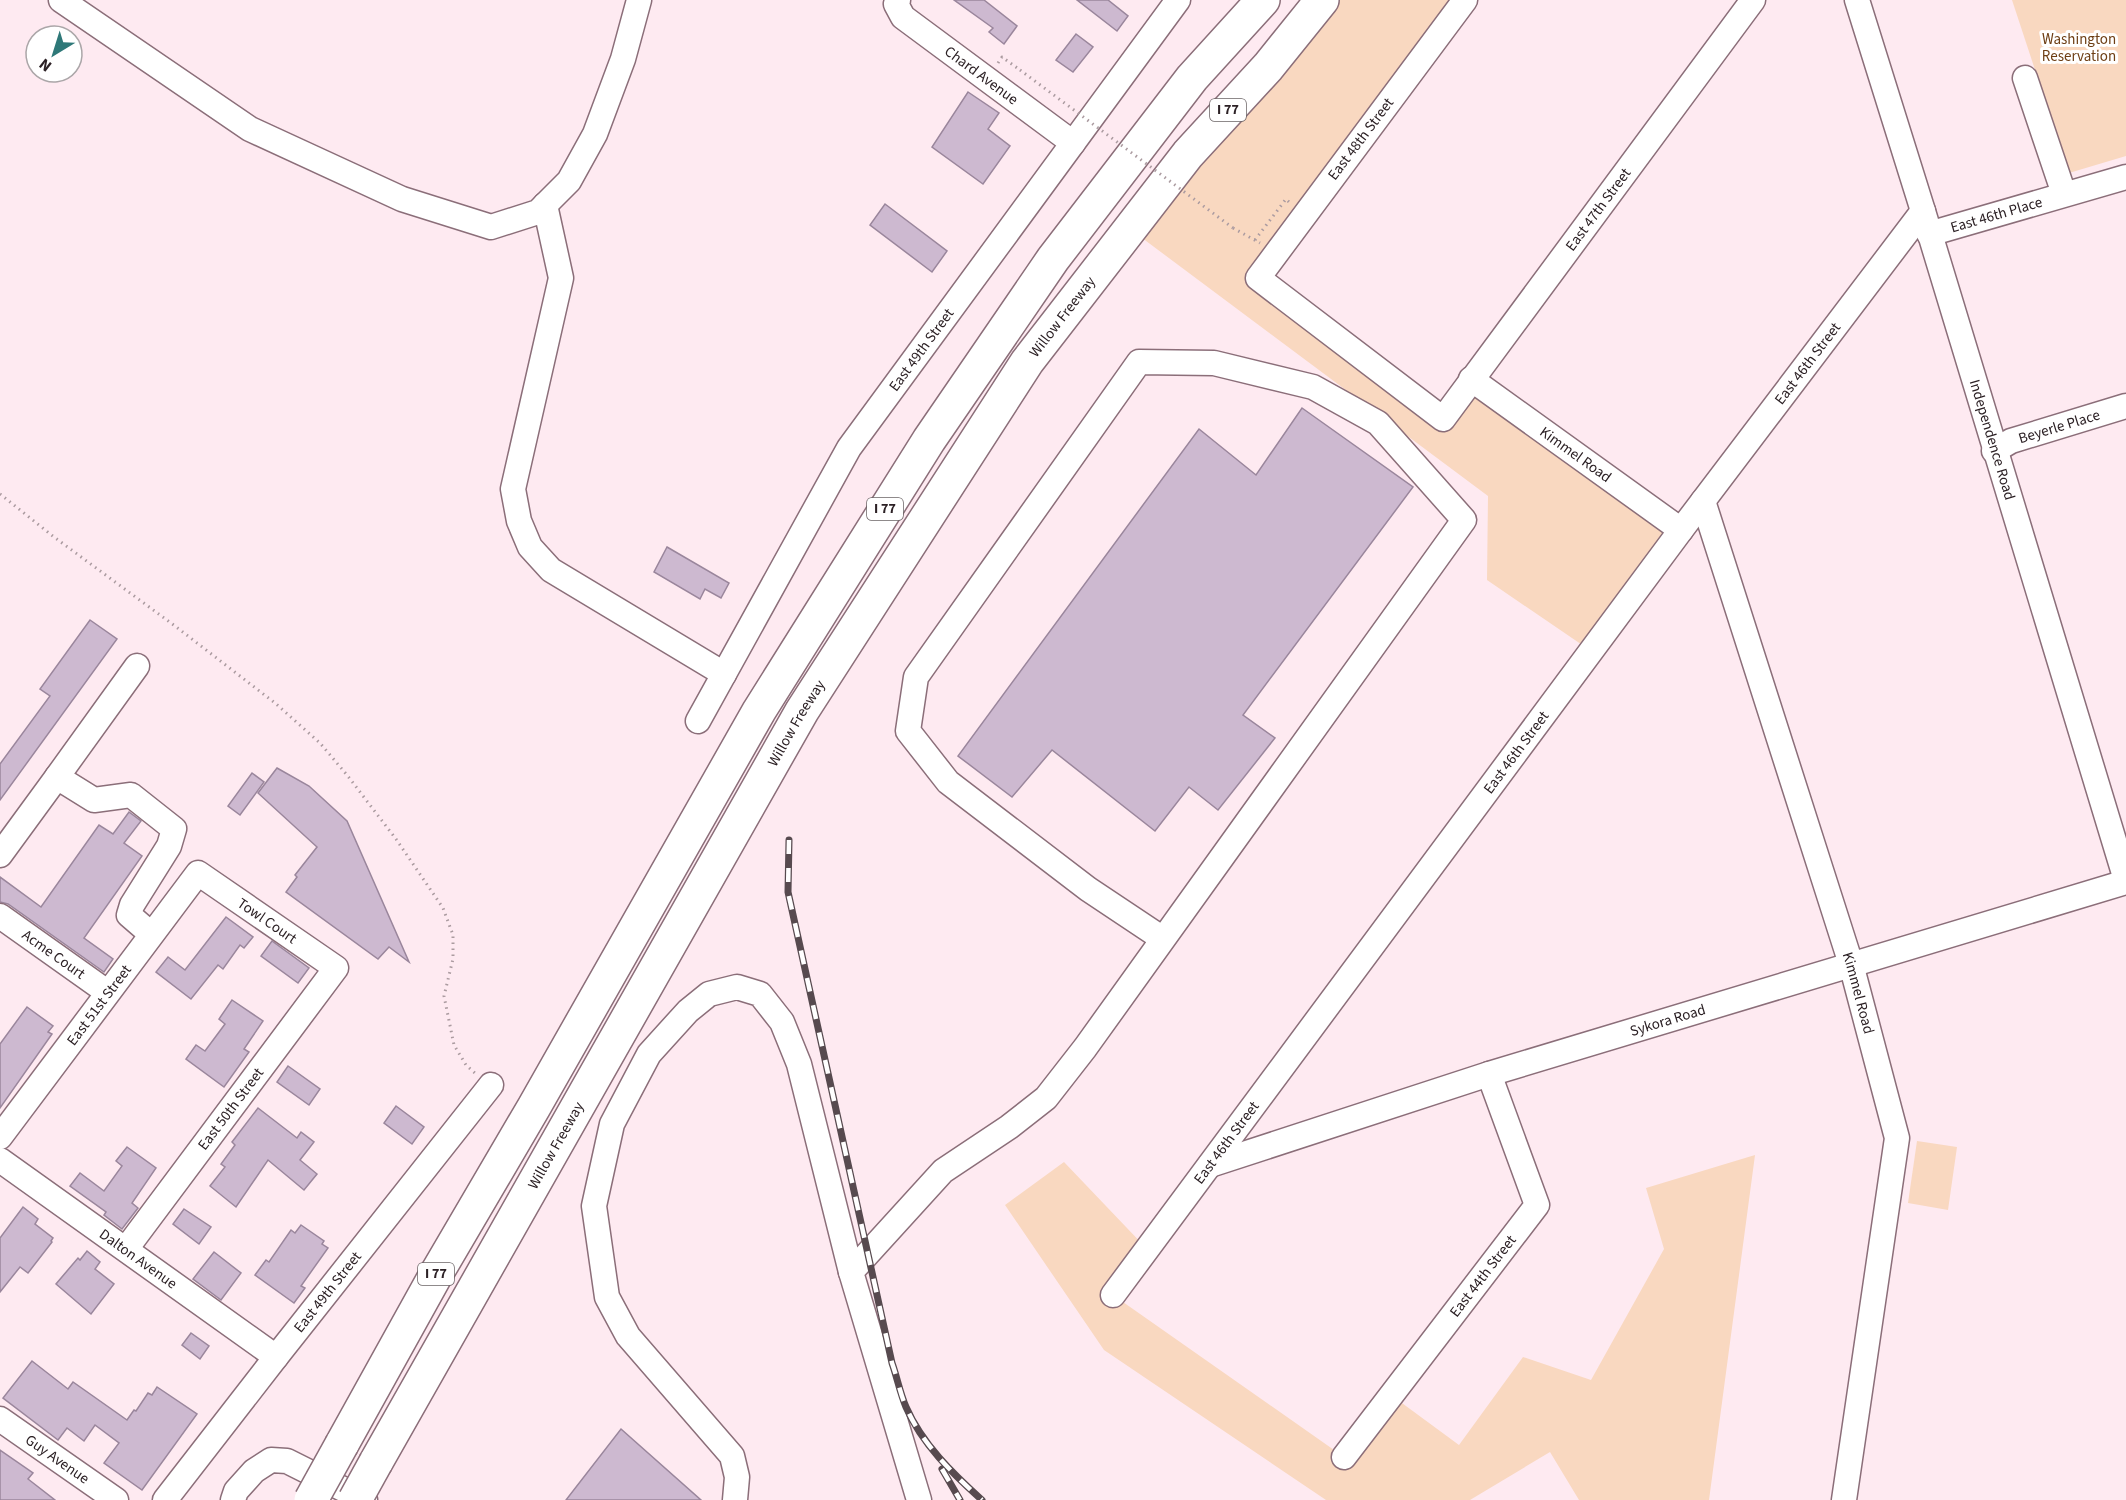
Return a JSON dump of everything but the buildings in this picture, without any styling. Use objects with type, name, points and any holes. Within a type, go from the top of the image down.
[{"type":"highway","name":"I 77","points":[[312,1500],[439,1269],[534,1107],[759,711],[928,440],[1060,249],[1192,78],[1263,0]]},
{"type":"highway","name":"Willow Freeway","points":[[355,1500],[802,711],[1027,362],[1188,154],[1268,67],[1322,0]]},
{"type":"highway","points":[[1268,67],[1340,0]]},
{"type":"street","points":[[61,0],[250,129],[402,199],[491,227],[538,212],[569,181],[595,134],[623,59],[639,0]]},
{"type":"street","name":"East 49th Street","points":[[698,721],[849,448],[1178,0]]},
{"type":"street","name":"East 48th Street","points":[[1443,418],[1257,278],[1465,0]]},
{"type":"street","name":"East 47th Street","points":[[1443,418],[1753,0]]},
{"type":"street","name":"Independence Road","points":[[1857,0],[2124,870]]},
{"type":"street","name":"Chard Avenue","points":[[897,2],[903,17],[1073,142]]},
{"type":"street","name":"East 46th Place","points":[[2025,78],[2064,194]]},
{"type":"street","name":"East 46th Place","points":[[1929,234],[2126,177]]},
{"type":"street","points":[[545,205],[561,278],[513,489],[519,521],[530,547],[551,570],[724,674]]},
{"type":"street","name":"East 46th Street","points":[[1113,1295],[1681,530],[1923,211]]},
{"type":"street","points":[[851,1272],[942,1171],[1009,1127],[1046,1098],[1085,1048],[1464,520],[1378,423],[1313,387],[1214,363],[1139,362],[916,677],[908,731],[948,782],[1088,888],[1163,939]]},
{"type":"street","name":"Kimmel Road","points":[[1471,379],[1681,530]]},
{"type":"street","name":"Beyerle Place","points":[[1994,450],[2011,441],[2126,406]]},
{"type":"street","name":"Kimmel Road","points":[[1703,501],[1851,964],[1897,1138],[1844,1500]]},
{"type":"street","points":[[0,855],[137,666]]},
{"type":"street","points":[[57,777],[94,800],[131,795],[174,829],[169,846],[132,905],[129,915],[151,934]]},
{"type":"street","name":"Sykora Road","points":[[1210,1165],[1489,1074],[1851,964],[2124,870]]},
{"type":"street","name":"East 51st Street","points":[[0,1137],[198,873]]},
{"type":"street","name":"Towl Court","points":[[198,873],[336,968]]},
{"type":"street","name":"Acme Court","points":[[0,916],[107,992]]},
{"type":"street","name":"East 50th Street","points":[[126,1249],[336,968]]},
{"type":"street","points":[[735,1500],[737,1478],[732,1456],[628,1336],[607,1297],[594,1206],[612,1124],[649,1054],[688,1011],[709,994],[737,987],[760,994],[782,1022],[800,1064],[851,1272],[919,1500]]},
{"type":"street","name":"East 44th Street","points":[[1344,1457],[1537,1205],[1489,1074]]},
{"type":"street","name":"East 49th Street","points":[[165,1500],[484,1080]]},
{"type":"street","name":"Dalton Avenue","points":[[0,1160],[276,1356]]},
{"type":"street","name":"Guy Avenue","points":[[0,1419],[116,1500]]},
{"type":"street","points":[[233,1500],[236,1491],[254,1471],[271,1460],[287,1461],[364,1500]]},
{"type":"path","points":[[995,67],[1002,57],[1233,228],[1255,240],[1286,199],[1294,206]]},
{"type":"path","points":[[0,494],[257,689],[320,743],[396,839],[443,908],[453,935],[453,959],[444,996],[454,1045],[466,1065],[484,1080]]},
{"type":"green space","points":[[1340,0],[1465,0],[1258,278],[1443,418],[1471,379],[1681,530],[1591,651],[1487,580],[1488,496],[1130,229],[1268,67]]},
{"type":"green space","name":"Washington Reservation","points":[[2012,0],[2126,0],[2126,156],[2069,173]]},
{"type":"green space","points":[[1917,1141],[1957,1147],[1948,1210],[1908,1203]]},
{"type":"green space","points":[[1755,1155],[1709,1500],[1579,1500],[1550,1452],[1470,1500],[1326,1500],[1104,1350],[1005,1205],[1064,1162],[1147,1249],[1113,1295],[1344,1457],[1391,1395],[1459,1445],[1523,1357],[1591,1380],[1664,1249],[1646,1188]]},
{"type":"railway","points":[[789,840],[788,892],[892,1363],[906,1407],[929,1446],[949,1469],[982,1500]]},
{"type":"railway","points":[[942,1469],[960,1500]]}]
